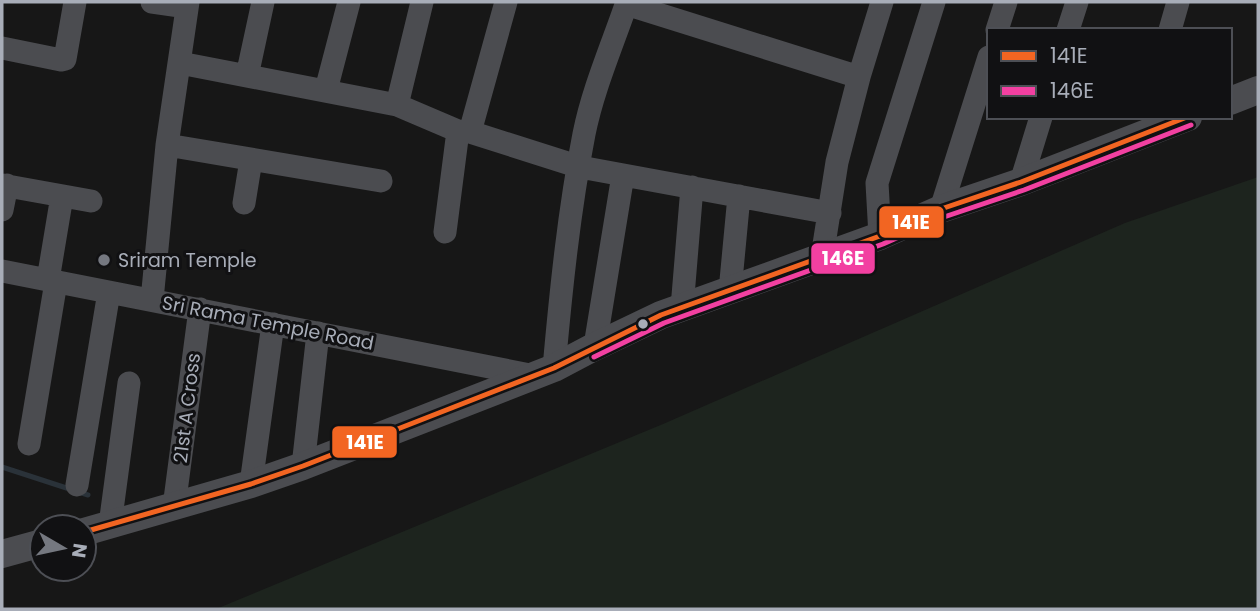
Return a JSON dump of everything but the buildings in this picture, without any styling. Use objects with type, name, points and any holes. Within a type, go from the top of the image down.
[{"type":"street","points":[[2,48],[61,60],[65,58],[75,2]]},
{"type":"street","points":[[152,2],[188,4],[167,145],[152,300]]},
{"type":"street","points":[[247,76],[263,2]]},
{"type":"street","points":[[326,90],[349,2]]},
{"type":"street","points":[[397,105],[422,2]]},
{"type":"street","points":[[445,232],[464,132],[506,2]]},
{"type":"street","points":[[821,257],[837,162],[882,2]]},
{"type":"street","points":[[880,236],[877,183],[934,2]]},
{"type":"street","points":[[998,28],[1006,2]]},
{"type":"street","points":[[1069,28],[1077,2]]},
{"type":"street","points":[[1171,28],[1178,2]]},
{"type":"street","points":[[545,372],[584,136],[596,90],[626,3],[859,77]]},
{"type":"street","points":[[180,63],[397,105],[464,132],[580,167],[830,213]]},
{"type":"street","points":[[941,209],[987,63]]},
{"type":"street","points":[[1232,100],[1258,90]]},
{"type":"street","points":[[1021,182],[1040,119]]},
{"type":"street","points":[[98,528],[251,484],[303,466],[545,372],[639,325],[880,236],[941,209],[1021,182],[1148,125],[1178,119]]},
{"type":"street","points":[[167,145],[381,181]]},
{"type":"street","points":[[244,202],[251,160]]},
{"type":"street","points":[[595,346],[623,175]]},
{"type":"street","points":[[2,210],[4,185],[90,201]]},
{"type":"street","points":[[682,308],[692,187]]},
{"type":"street","points":[[29,444],[62,196]]},
{"type":"street","points":[[730,291],[739,196]]},
{"type":"street","name":"Sri Rama Temple Road","points":[[2,271],[318,333],[545,372]]},
{"type":"street","points":[[77,485],[109,292]]},
{"type":"street","name":"21st A Cross","points":[[174,507],[200,309]]},
{"type":"street","points":[[251,484],[273,324]]},
{"type":"street","points":[[303,466],[318,333]]},
{"type":"street","points":[[98,523],[129,383]]},
{"type":"street","points":[[2,554],[28,547]]},
{"type":"shaded area","points":[[1258,177],[1258,609],[216,609],[663,424],[1125,223]]},
{"type":"waterway","points":[[2,467],[88,495]]},
{"type":"transit line","name":"141E","points":[[98,528],[251,484],[303,466],[554,368],[661,315],[880,236],[941,209],[1021,182],[1182,119]]},
{"type":"transit line","name":"146E","points":[[594,357],[664,323],[883,244],[944,217],[1024,190],[1191,125]]},
{"type":"place","name":"Sriram Temple","points":[[104,260]]}]
